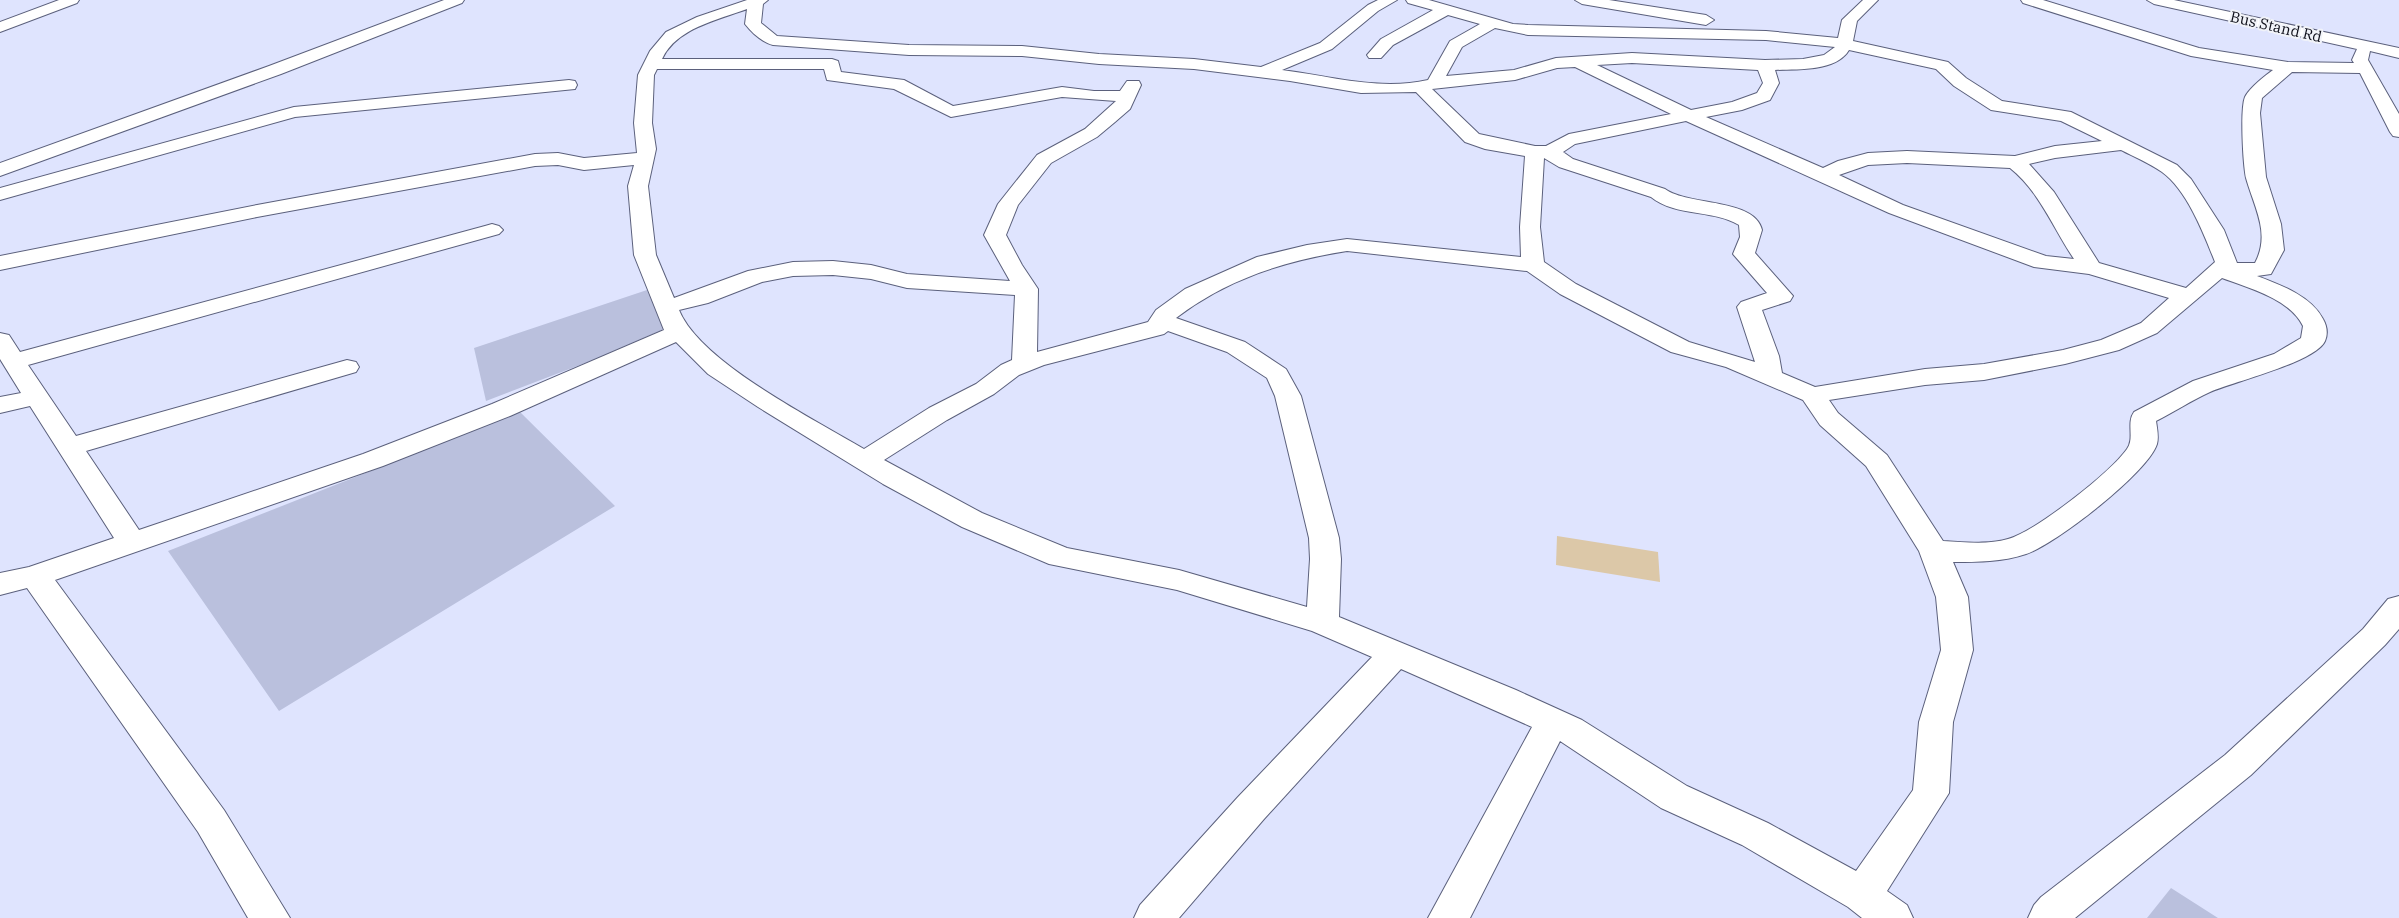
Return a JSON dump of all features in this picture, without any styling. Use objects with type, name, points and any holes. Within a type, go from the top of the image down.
[{"type":"street","points":[[0,27],[72,0]]},
{"type":"street","points":[[0,170],[274,70],[457,0]]},
{"type":"street","points":[[1262,72],[1326,46],[1373,8],[1390,0]]},
{"type":"street","points":[[1413,0],[1493,23],[1541,31],[1722,34],[1822,40],[1846,38]]},
{"type":"street","points":[[1582,0],[1724,22],[1759,23],[1846,38],[1942,65],[1960,82],[1997,106],[2065,116],[2124,144],[2170,169],[2184,182],[2221,246],[2226,263],[2219,270],[2189,296],[2179,301],[2149,328],[2110,345],[2065,357],[1984,372],[1925,377],[1812,395]]},
{"type":"street","points":[[758,1],[753,24],[772,40],[872,48],[1005,50],[1168,63],[1262,72],[1361,88],[1428,85],[1516,75],[1556,64],[1632,58],[1663,58],[1765,65],[1803,64],[1828,59],[1842,50],[1850,20],[1871,0]]},
{"type":"street","points":[[2028,0],[2115,30],[2197,53],[2288,67],[2365,68]]},
{"type":"street","name":"Bus Stand Rd","points":[[2154,0],[2399,53]]},
{"type":"street","points":[[758,1],[702,20],[672,35],[651,64],[646,75],[643,98],[643,123],[647,149],[638,186],[645,255],[672,320],[717,369],[864,461],[972,520],[1060,557],[1179,580],[1323,623],[1570,730],[1674,797],[1755,834],[1862,895],[1893,918]]},
{"type":"street","points":[[1375,55],[1388,42],[1447,9]]},
{"type":"street","points":[[1428,85],[1456,44],[1493,23]]},
{"type":"street","points":[[2360,46],[2362,53],[2360,60],[2399,132]]},
{"type":"street","points":[[1579,62],[1668,106],[1691,115],[1718,130],[1823,174],[1896,209],[2042,262],[2091,268],[2189,296]]},
{"type":"street","points":[[1024,365],[1027,289],[1011,266],[995,234],[1008,204],[1044,159],[1091,133],[1124,104],[1129,89],[1140,79],[1168,63]]},
{"type":"street","points":[[651,64],[832,64],[833,76],[898,84],[951,112],[1062,92],[1094,96],[1127,96]]},
{"type":"street","points":[[1542,152],[1569,140],[1736,106],[1764,96],[1771,83],[1765,65]]},
{"type":"street","points":[[2264,269],[2273,250],[2271,224],[2264,197],[2256,177],[2251,113],[2254,97],[2282,70],[2288,67]]},
{"type":"street","points":[[388,104],[398,84]]},
{"type":"street","points":[[0,194],[275,115],[569,85]]},
{"type":"street","points":[[1428,85],[1472,138],[1486,144],[1542,152],[1566,163],[1658,193],[1671,201],[1730,214],[1745,220],[1750,226],[1751,231],[1744,254],[1782,296],[1749,307],[1767,356],[1770,377]]},
{"type":"street","points":[[1823,174],[1845,164],[1868,159],[1907,157],[2015,162],[2055,152],[2124,144]]},
{"type":"street","points":[[1534,265],[1530,227],[1542,152]]},
{"type":"street","points":[[0,262],[257,211],[535,160],[558,159],[584,164],[645,158]]},
{"type":"street","points":[[2015,162],[2028,171],[2041,186],[2073,242],[2091,268]]},
{"type":"street","points":[[132,543],[7,351],[492,230]]},
{"type":"street","points":[[1156,329],[1164,315],[1193,294],[1265,262],[1307,251],[1347,246],[1534,265],[1568,289],[1680,347],[1735,362],[1812,395],[1829,419],[1877,461],[1934,552],[1952,597],[1957,650],[1936,722],[1931,793],[1862,895]]},
{"type":"street","points":[[0,584],[35,576],[132,543],[381,456],[500,410],[672,320],[700,298],[756,276],[793,269],[833,268],[872,272],[907,282],[1027,289]]},
{"type":"street","points":[[2219,270],[2264,269]]},
{"type":"street","points":[[2264,269],[2279,294]]},
{"type":"street","points":[[1934,552],[1978,552],[2024,545],[2056,525],[2104,487],[2129,464],[2143,446],[2143,418],[2202,386],[2283,359],[2313,341],[2315,326],[2306,312],[2279,294],[2219,270]]},
{"type":"street","points":[[864,461],[938,414],[965,402],[1010,370],[1156,329],[1169,323],[1236,347],[1277,374],[1288,396],[1324,540],[1326,580],[1322,609],[1323,623]]},
{"type":"street","points":[[69,447],[347,367]]},
{"type":"street","points":[[0,405],[38,398]]},
{"type":"street","points":[[35,576],[211,822],[270,918]]},
{"type":"street","points":[[2048,918],[2055,910],[2238,765],[2374,637],[2399,607]]},
{"type":"street","points":[[1154,918],[1251,808],[1396,653]]},
{"type":"street","points":[[1448,918],[1467,886],[1552,722]]},
{"type":"shaded area","points":[[647,290],[664,329],[593,360],[486,401],[474,348]]},
{"type":"shaded area","points":[[520,412],[615,506],[279,711],[168,551]]},
{"type":"shaded area","points":[[2171,888],[2218,918],[2147,918]]},
{"type":"building","points":[[1557,536],[1658,552],[1660,582],[1556,565]]}]
